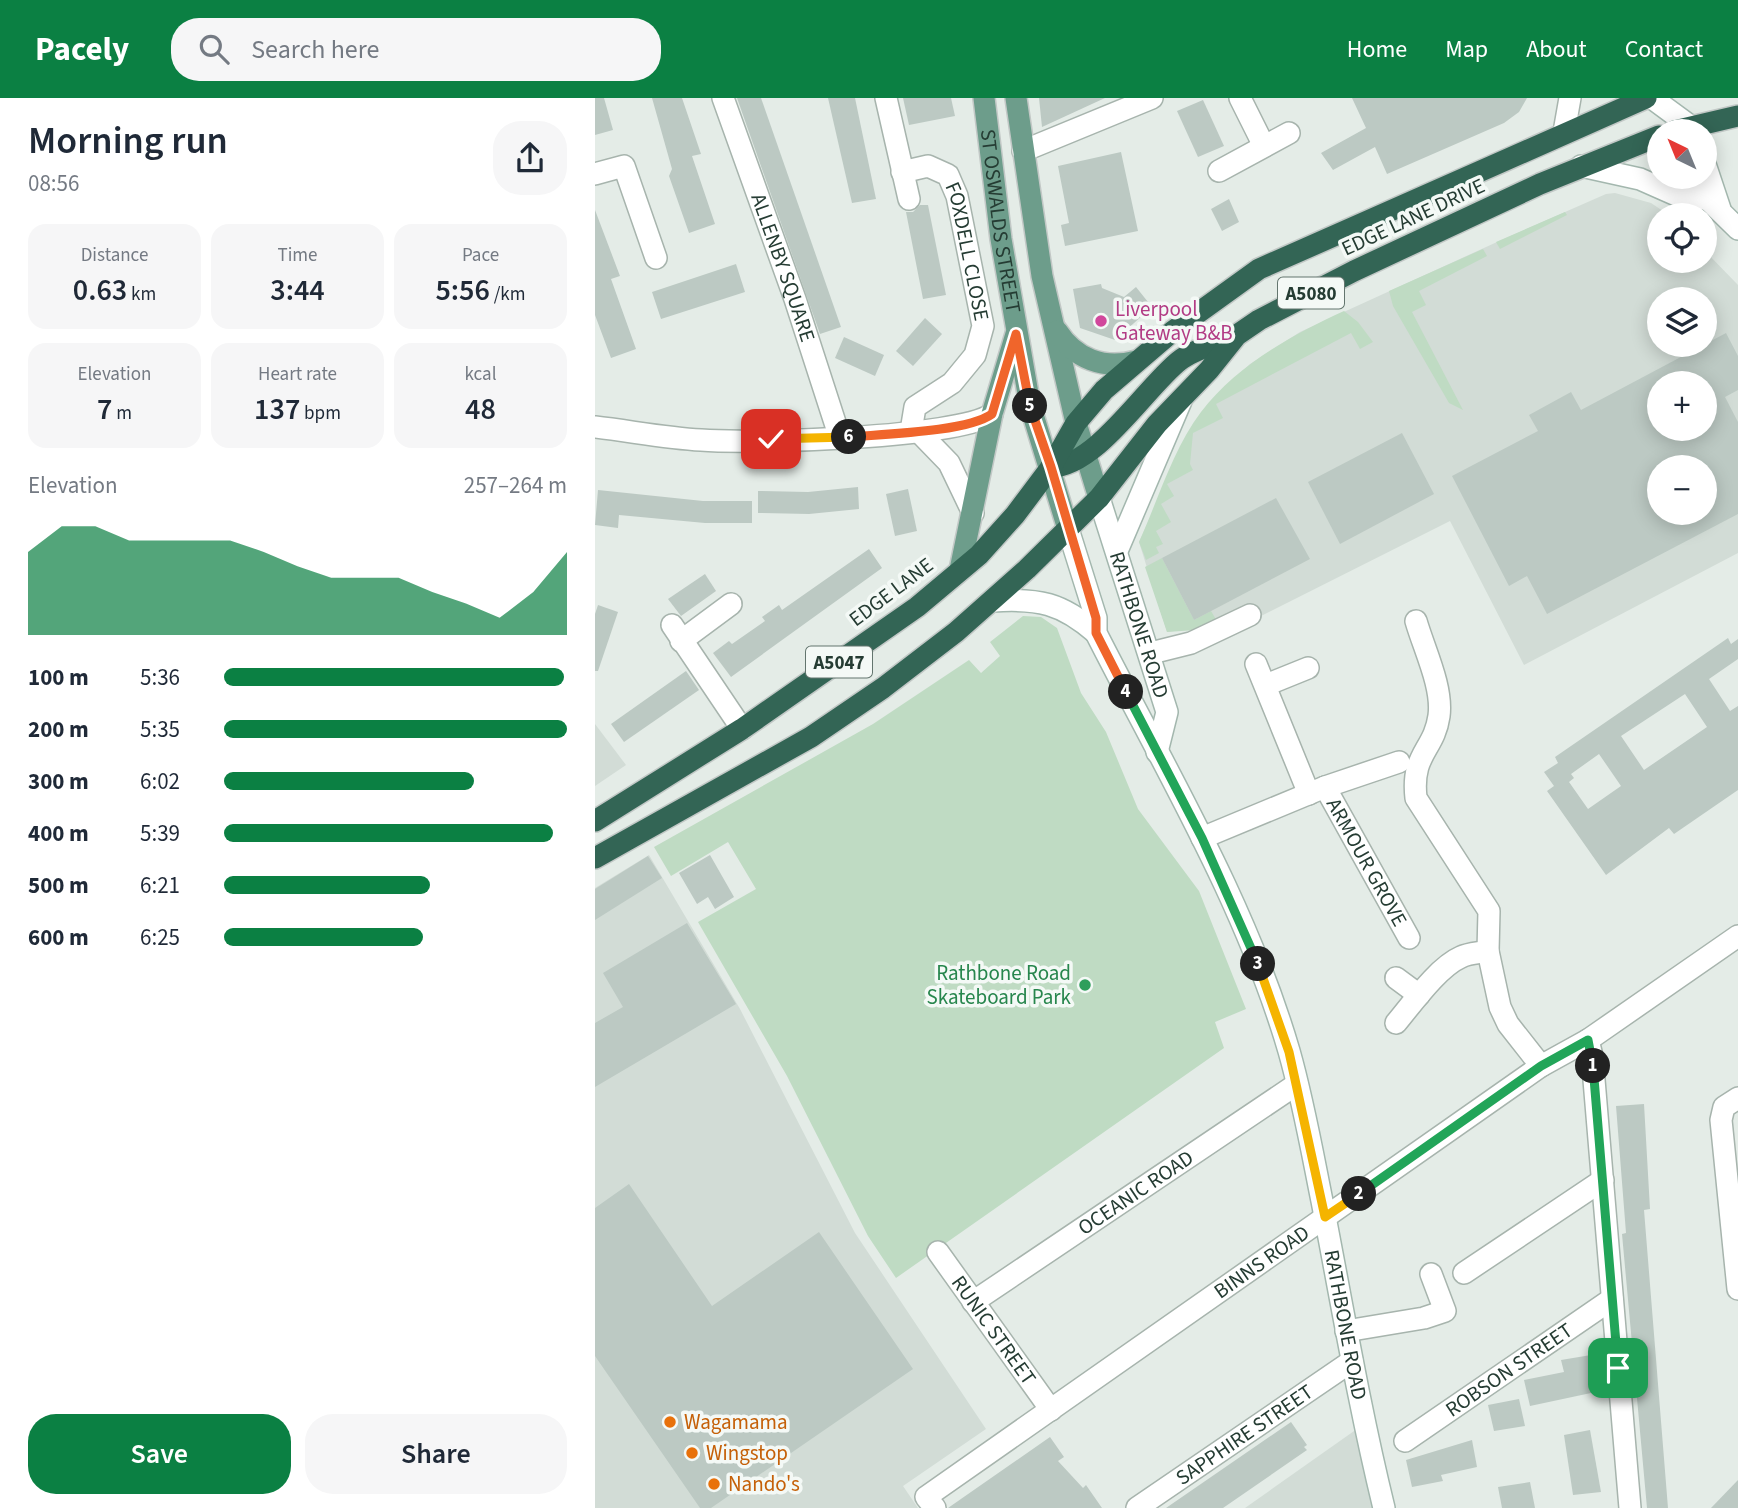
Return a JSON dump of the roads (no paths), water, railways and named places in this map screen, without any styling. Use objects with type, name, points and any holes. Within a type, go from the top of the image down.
[{"type":"highway","name":"EDGE LANE DRIVE","points":[[1051,467],[1076,424],[1104,390],[1136,361],[1259,269],[1564,132],[1650,98]]},
{"type":"highway","points":[[1717,122],[1738,116]]},
{"type":"highway","name":"EDGE LANE DRIVE","points":[[1068,529],[1099,498],[1157,424],[1209,370],[1237,335],[1259,320],[1354,271],[1581,166],[1647,141]]},
{"type":"highway","points":[[1051,467],[1063,465],[1085,453],[1106,436],[1183,358],[1237,335]]},
{"type":"highway","name":"EDGE LANE","points":[[595,821],[742,729],[917,607],[960,570],[1015,515],[1051,467]]},
{"type":"highway","name":"A5047","points":[[595,858],[821,731],[916,664],[993,601],[1068,529]]},
{"type":"main road","name":"ST OSWALDS STREET","points":[[984,98],[1016,334],[1030,405],[1068,529]]},
{"type":"main road","name":"ST OSWALDS STREET","points":[[1016,98],[1042,276],[1076,424],[1099,498]]},
{"type":"main road","points":[[998,208],[1031,204]]},
{"type":"main road","points":[[1054,326],[1072,350],[1087,359],[1116,365],[1136,361]]},
{"type":"main road","points":[[960,570],[992,414],[1016,334]]},
{"type":"street","name":"ALLENBY SQUARE","points":[[723,98],[795,299],[840,438]]},
{"type":"street","name":"FOXDELL CLOSE","points":[[886,98],[909,200]]},
{"type":"street","points":[[1023,151],[1152,98]]},
{"type":"street","points":[[1240,98],[1265,146]]},
{"type":"street","points":[[1564,132],[1570,98]]},
{"type":"street","points":[[1650,98],[1674,119]]},
{"type":"street","points":[[1650,98],[1658,119]]},
{"type":"street","points":[[1219,171],[1289,133]]},
{"type":"street","points":[[595,174],[624,166],[656,258]]},
{"type":"street","name":"FOXDELL CLOSE","points":[[902,172],[928,166],[948,175],[957,196],[983,326],[975,355],[952,383],[915,407],[915,431]]},
{"type":"street","points":[[1581,166],[1640,179],[1683,198],[1705,203]]},
{"type":"street","points":[[1697,189],[1712,203]]},
{"type":"street","points":[[1717,208],[1738,229]]},
{"type":"street","points":[[1117,551],[1181,399]]},
{"type":"street","points":[[595,427],[702,440],[840,438],[972,424],[992,414]]},
{"type":"street","points":[[915,431],[949,463],[973,513]]},
{"type":"street","name":"RATHBONE ROAD","points":[[1099,498],[1167,712],[1157,752]]},
{"type":"street","name":"RATHBONE ROAD","points":[[1068,529],[1096,618],[1096,633],[1202,838],[1266,982],[1297,1084],[1384,1508]]},
{"type":"street","points":[[993,601],[1044,601],[1084,622],[1096,633]]},
{"type":"street","points":[[730,604],[676,633],[742,729]]},
{"type":"street","points":[[1150,653],[1191,643],[1250,615]]},
{"type":"street","points":[[1416,621],[1439,707],[1433,735],[1418,760],[1414,779],[1416,798],[1489,911],[1488,951],[1500,1007],[1508,1024],[1541,1066]]},
{"type":"street","name":"ARMOUR GROVE","points":[[1256,664],[1317,791],[1409,938]]},
{"type":"street","points":[[1266,685],[1308,668]]},
{"type":"street","points":[[1202,838],[1399,761]]},
{"type":"street","name":"BINNS ROAD","points":[[931,1502],[1051,1410],[1325,1217],[1541,1066],[1588,1040],[1738,936]]},
{"type":"street","points":[[1396,1023],[1419,995],[1455,961],[1488,951]]},
{"type":"street","points":[[1396,978],[1419,995]]},
{"type":"street","points":[[1588,1040],[1593,1056],[1630,1508]]},
{"type":"street","name":"OCEANIC ROAD","points":[[973,1302],[1297,1084]]},
{"type":"street","points":[[1738,1098],[1724,1107],[1721,1120],[1738,1289]]},
{"type":"street","points":[[1464,1273],[1603,1180]]},
{"type":"street","name":"RUNIC STREET","points":[[938,1252],[1051,1410]]},
{"type":"street","points":[[1346,1331],[1424,1318],[1445,1311],[1431,1274]]},
{"type":"street","name":"ROBSON STREET","points":[[1405,1441],[1612,1298]]},
{"type":"street","name":"SAPPHIRE STREET","points":[[1137,1508],[1352,1361]]},
{"type":"place","name":"Liverpool Gateway B&B","points":[[1101,321]]},
{"type":"place","name":"Rathbone Road Skateboard Park","points":[[1085,985]]},
{"type":"place","name":"Wagamama","points":[[670,1422]]},
{"type":"place","name":"Wingstop","points":[[692,1453]]},
{"type":"place","name":"Nando's","points":[[714,1484]]}]
